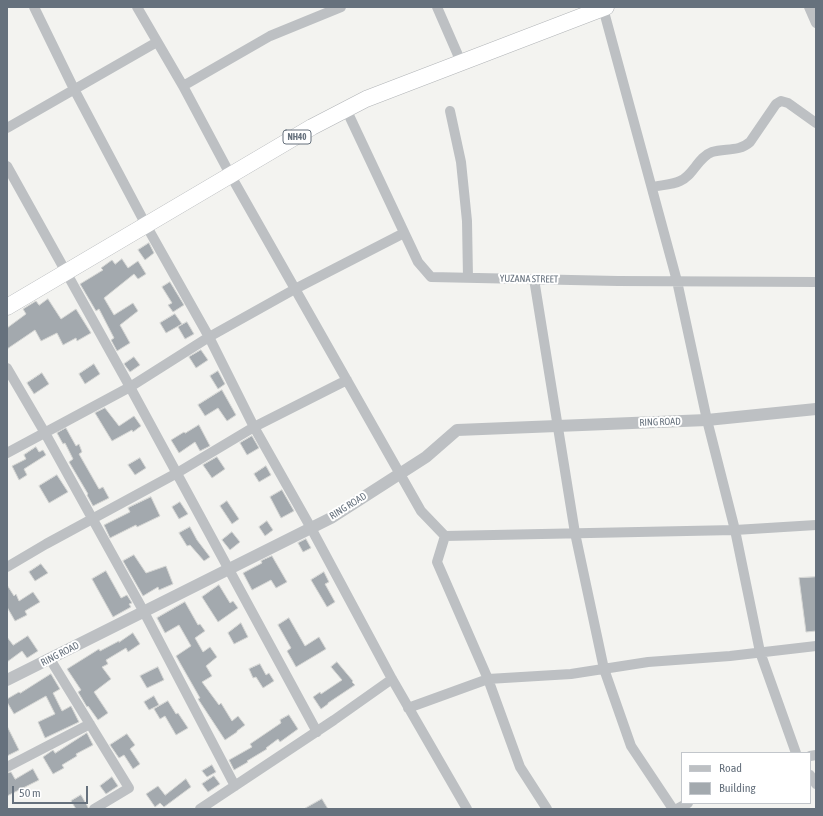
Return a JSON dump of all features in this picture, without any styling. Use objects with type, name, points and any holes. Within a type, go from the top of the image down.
[{"type":"highway","name":"NH40","points":[[7,307],[346,109],[587,10],[605,8]]},
{"type":"street","points":[[34,7],[74,89],[146,225],[209,337],[254,427],[311,528],[408,708],[467,809]]},
{"type":"street","points":[[136,7],[183,86],[231,176],[421,511],[445,536],[735,530],[816,525]]},
{"type":"street","points":[[183,86],[270,36],[341,7]]},
{"type":"street","points":[[437,7],[461,62]]},
{"type":"street","points":[[810,7],[816,23]]},
{"type":"street","points":[[605,8],[678,281],[707,420],[735,530],[760,652],[796,752]]},
{"type":"street","points":[[7,128],[157,42]]},
{"type":"street","points":[[652,186],[680,182],[687,177],[710,152],[730,150],[747,145],[776,104],[781,101],[788,103],[816,124]]},
{"type":"street","name":"YUZANA STREET","points":[[346,109],[418,262],[431,277],[816,282]]},
{"type":"street","points":[[450,111],[461,162],[467,220],[468,278]]},
{"type":"street","points":[[7,166],[130,387],[317,732]]},
{"type":"street","points":[[7,453],[130,387],[209,337],[295,288],[404,232]]},
{"type":"street","points":[[534,279],[575,533],[604,669],[631,746],[673,809]]},
{"type":"street","points":[[7,368],[93,518],[144,612],[234,786]]},
{"type":"street","points":[[7,567],[93,518],[177,473],[254,427],[347,380]]},
{"type":"street","name":"RING ROAD","points":[[7,680],[331,518],[426,457],[457,430],[707,420],[816,409]]},
{"type":"street","points":[[445,536],[437,562],[488,679],[520,767],[547,809]]},
{"type":"street","points":[[408,708],[488,679],[571,674],[648,662],[730,656],[816,646]]},
{"type":"street","points":[[50,659],[129,788],[94,809]]},
{"type":"street","points":[[200,809],[317,732],[392,679]]},
{"type":"street","points":[[7,767],[90,724]]},
{"type":"street","points":[[677,809],[686,804]]},
{"type":"building","points":[[149,243],[154,253],[145,260],[138,250]]},
{"type":"building","points":[[122,259],[128,268],[138,261],[146,274],[138,279],[134,274],[104,298],[114,315],[133,303],[138,311],[120,325],[130,343],[117,351],[111,340],[114,338],[99,309],[96,311],[80,284],[103,270],[101,268],[112,260],[115,264]]},
{"type":"building","points":[[170,282],[184,305],[173,312],[168,305],[172,303],[162,287]]},
{"type":"building","points":[[48,299],[61,319],[76,309],[91,333],[77,341],[76,338],[63,345],[57,333],[41,341],[35,330],[7,349],[7,328],[26,314],[23,309],[36,301],[39,305]]},
{"type":"building","points":[[175,314],[182,324],[166,333],[160,323]]},
{"type":"building","points":[[187,322],[194,334],[185,339],[178,327]]},
{"type":"building","points":[[201,350],[208,360],[196,368],[189,357]]},
{"type":"building","points":[[134,357],[140,365],[130,372],[124,364]]},
{"type":"building","points":[[94,364],[100,374],[85,384],[79,374]]},
{"type":"building","points":[[218,371],[225,384],[218,389],[210,376]]},
{"type":"building","points":[[42,373],[49,384],[34,394],[27,383]]},
{"type":"building","points":[[222,390],[236,415],[227,421],[218,408],[205,416],[198,405]]},
{"type":"building","points":[[105,408],[119,426],[134,416],[141,426],[133,432],[132,430],[112,441],[95,413]]},
{"type":"building","points":[[199,425],[210,446],[200,451],[195,442],[179,453],[171,440]]},
{"type":"building","points":[[66,428],[76,446],[79,444],[82,452],[79,454],[99,489],[103,487],[109,498],[93,506],[87,495],[88,494],[69,462],[73,459],[65,443],[63,444],[57,433]]},
{"type":"building","points":[[252,436],[259,448],[247,455],[240,443]]},
{"type":"building","points":[[36,447],[39,452],[43,450],[46,455],[24,469],[27,475],[19,480],[12,466],[26,459],[24,455]]},
{"type":"building","points":[[217,457],[225,469],[212,478],[203,465]]},
{"type":"building","points":[[140,458],[146,468],[135,475],[128,465]]},
{"type":"building","points":[[266,466],[271,475],[259,482],[254,474]]},
{"type":"building","points":[[57,475],[68,492],[49,503],[39,486]]},
{"type":"building","points":[[282,490],[294,511],[281,518],[270,497]]},
{"type":"building","points":[[151,497],[160,516],[137,527],[136,525],[110,538],[104,525],[130,512],[128,508]]},
{"type":"building","points":[[227,501],[239,519],[232,524],[220,506]]},
{"type":"building","points":[[180,502],[188,514],[179,519],[172,507]]},
{"type":"building","points":[[267,521],[273,530],[265,536],[259,527]]},
{"type":"building","points":[[190,527],[197,540],[210,557],[204,561],[190,545],[187,546],[179,533]]},
{"type":"building","points":[[232,532],[240,542],[230,550],[222,540]]},
{"type":"building","points":[[306,539],[311,548],[303,552],[298,543]]},
{"type":"building","points":[[134,555],[146,573],[166,566],[173,584],[159,590],[158,587],[143,596],[123,561]]},
{"type":"building","points":[[272,556],[287,582],[276,588],[271,580],[252,590],[243,573],[262,563],[261,561]]},
{"type":"building","points":[[41,564],[48,573],[35,581],[29,572]]},
{"type":"building","points":[[106,571],[121,598],[127,595],[132,603],[129,604],[131,607],[113,617],[92,579]]},
{"type":"building","points":[[324,572],[329,582],[325,584],[335,602],[327,607],[311,580]]},
{"type":"building","points":[[816,577],[816,631],[806,632],[799,578]]},
{"type":"building","points":[[7,585],[14,596],[16,594],[19,601],[33,592],[40,602],[25,611],[27,615],[15,621],[7,607]]},
{"type":"building","points":[[219,585],[230,603],[233,601],[238,608],[218,622],[202,597]]},
{"type":"building","points":[[185,602],[198,625],[200,624],[205,631],[195,638],[203,652],[210,647],[217,657],[206,666],[212,676],[202,682],[219,705],[221,703],[232,721],[238,716],[245,725],[225,740],[198,699],[200,698],[176,656],[191,646],[179,625],[165,633],[157,618]]},
{"type":"building","points":[[289,618],[305,646],[319,637],[326,649],[296,667],[287,651],[291,648],[278,625]]},
{"type":"building","points":[[241,623],[248,637],[234,644],[228,633]]},
{"type":"building","points":[[133,633],[140,644],[128,652],[126,648],[106,660],[108,664],[102,667],[111,679],[94,692],[108,713],[98,720],[88,706],[87,707],[78,692],[81,690],[67,669],[99,649],[100,651]]},
{"type":"building","points":[[28,636],[38,651],[27,658],[22,651],[7,662],[7,637],[13,645]]},
{"type":"building","points":[[337,662],[355,685],[321,709],[313,697],[320,692],[321,694],[342,680],[331,667]]},
{"type":"building","points":[[260,664],[266,675],[269,673],[274,681],[263,688],[256,677],[253,678],[249,669]]},
{"type":"building","points":[[158,667],[164,680],[147,688],[140,676]]},
{"type":"building","points":[[51,674],[60,689],[53,693],[62,711],[71,706],[79,722],[45,738],[38,722],[55,714],[46,696],[14,714],[7,702],[7,699],[19,692],[20,693]]},
{"type":"building","points":[[154,696],[159,705],[149,710],[144,702]]},
{"type":"building","points":[[168,701],[176,714],[178,713],[188,728],[176,735],[165,716],[160,719],[154,709]]},
{"type":"building","points":[[289,715],[298,729],[280,742],[278,739],[266,748],[267,749],[234,770],[229,760],[252,747],[250,744],[281,723],[280,720]]},
{"type":"building","points":[[7,726],[19,750],[7,756]]},
{"type":"building","points":[[87,733],[93,745],[76,754],[77,756],[62,765],[64,768],[53,774],[43,757],[53,750],[55,753]]},
{"type":"building","points":[[127,734],[135,745],[130,749],[140,764],[133,769],[124,755],[119,758],[110,745]]},
{"type":"building","points":[[212,765],[216,772],[207,777],[202,771]]},
{"type":"building","points":[[33,769],[39,780],[7,796],[7,773],[11,772],[15,779]]},
{"type":"building","points":[[214,776],[220,784],[208,792],[202,784]]},
{"type":"building","points":[[112,777],[118,786],[106,794],[100,786]]},
{"type":"building","points":[[186,779],[191,787],[164,807],[160,803],[155,807],[146,794],[158,786],[165,795]]},
{"type":"building","points":[[81,795],[88,809],[76,809],[71,801]]},
{"type":"building","points":[[322,799],[328,809],[304,809]]}]
